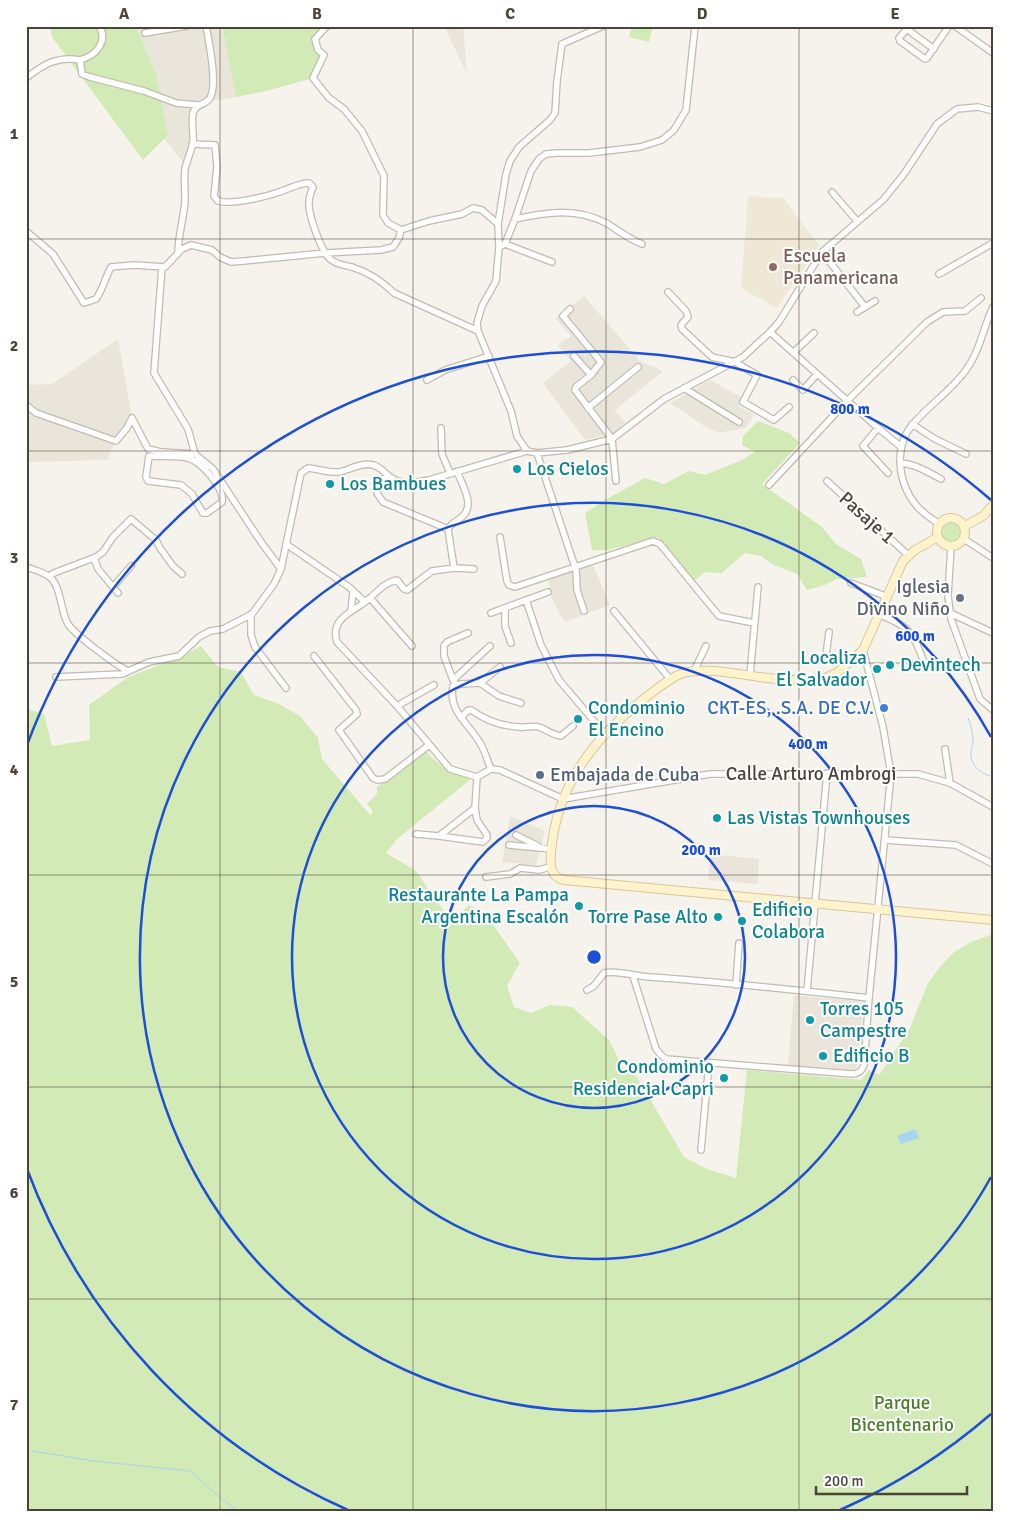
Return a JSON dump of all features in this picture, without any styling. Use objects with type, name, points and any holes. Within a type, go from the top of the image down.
[{"type":"street","points":[[26,78],[44,64],[55,61],[80,60],[93,56],[102,38],[102,31],[99,26]]},
{"type":"street","points":[[145,33],[186,26]]},
{"type":"street","points":[[80,60],[81,73],[83,74],[176,103],[198,105],[211,98],[213,83],[206,26]]},
{"type":"street","points":[[327,26],[316,39],[318,50],[324,55],[313,78],[329,98],[344,109],[362,131],[384,176],[382,215],[388,223],[401,230],[429,221],[462,214],[474,208],[482,210],[498,224]]},
{"type":"street","points":[[502,245],[498,224],[506,174],[510,161],[519,147],[550,120],[555,113],[562,44],[603,26]]},
{"type":"street","points":[[527,452],[517,436],[511,411],[478,331],[477,317],[496,281],[502,245],[515,219],[530,170],[538,159],[546,154],[640,147],[662,140],[674,130],[686,110],[695,26]]},
{"type":"street","points":[[934,49],[908,30],[899,38],[900,41],[925,59],[934,49],[950,26]]},
{"type":"street","points":[[955,26],[993,53]]},
{"type":"street","points":[[178,253],[178,236],[185,200],[184,182],[186,167],[192,144],[194,111],[198,105]]},
{"type":"street","points":[[56,677],[122,674],[149,662],[179,656],[199,637],[210,631],[223,629],[251,614],[274,584],[282,569],[301,473],[308,468],[326,472],[341,472],[367,464],[375,465],[398,482],[413,482],[430,480],[527,452],[537,453],[587,446],[612,438],[664,399],[743,357],[770,332],[822,252],[888,193],[904,174],[937,124],[946,115],[957,109],[978,107],[993,111]]},
{"type":"street","points":[[192,144],[215,146],[217,167],[215,199],[221,202],[239,200],[278,193],[309,183],[313,186],[309,209],[325,253],[330,259],[375,278],[384,283],[394,293],[478,331]]},
{"type":"street","points":[[832,192],[857,221]]},
{"type":"street","points":[[515,219],[555,212],[571,213],[606,223],[642,244]]},
{"type":"street","points":[[26,231],[53,254],[84,302],[96,299],[112,267],[134,265],[162,267],[170,262],[182,249],[191,245],[212,250],[220,257],[231,262],[325,253],[382,250],[393,247],[399,238],[401,230]]},
{"type":"street","points":[[940,274],[993,243]]},
{"type":"street","points":[[502,245],[552,262]]},
{"type":"street","points":[[822,252],[865,306]]},
{"type":"street","points":[[162,267],[154,373],[188,429],[195,454],[212,472],[282,569]]},
{"type":"street","points":[[668,292],[686,311],[688,317],[681,325],[682,329],[712,357],[735,362],[757,375],[742,402],[774,420],[789,407]]},
{"type":"street","points":[[769,485],[848,400],[927,322],[944,312],[965,311],[981,298]]},
{"type":"street","points":[[857,312],[875,301]]},
{"type":"street","points":[[939,524],[920,510],[910,498],[902,479],[900,446],[912,424],[968,368],[978,351],[986,320],[993,307]]},
{"type":"street","points":[[570,310],[563,316],[601,362],[592,375],[576,387],[575,390],[612,438],[616,481]]},
{"type":"street","points":[[770,332],[900,446]]},
{"type":"street","points":[[794,353],[814,333]]},
{"type":"street","points":[[427,380],[445,370],[488,356]]},
{"type":"street","points":[[574,356],[592,375]]},
{"type":"street","points":[[588,408],[638,367]]},
{"type":"street","points":[[793,380],[803,390],[817,374]]},
{"type":"street","points":[[684,388],[739,422]]},
{"type":"street","points":[[26,405],[36,413],[116,441],[127,428],[132,418],[148,449],[161,452],[195,454]]},
{"type":"street","points":[[912,424],[966,454]]},
{"type":"street","points":[[441,428],[442,454],[450,474]]},
{"type":"street","points":[[878,428],[862,446],[888,474]]},
{"type":"street","points":[[537,453],[574,567],[576,590],[584,611]]},
{"type":"street","points":[[149,456],[188,458],[212,472],[223,498],[222,503],[203,513],[192,494],[181,485],[147,480],[149,456]]},
{"type":"street","points":[[900,463],[907,463],[918,467],[941,479]]},
{"type":"street","points":[[454,568],[448,529],[451,524],[463,516],[468,507],[466,493],[457,471]]},
{"type":"street","points":[[390,477],[379,480],[378,494],[383,502],[448,529]]},
{"type":"street","name":"Pasaje 1","points":[[827,481],[908,554]]},
{"type":"street","points":[[965,526],[983,516],[993,505]]},
{"type":"street","points":[[946,518],[955,518],[965,526],[966,533],[964,539],[958,544],[951,546],[943,543],[938,537],[937,530],[939,524],[946,518]]},
{"type":"street","points":[[49,576],[94,558],[103,552],[113,537],[131,519],[156,540],[173,566],[182,574]]},
{"type":"street","points":[[938,537],[908,554],[903,561],[880,616],[863,650],[830,676],[816,681],[694,671],[670,679],[632,708],[604,734],[587,755],[572,780],[556,821],[551,849],[552,870],[559,878],[564,880],[815,901],[993,920]]},
{"type":"street","points":[[500,538],[509,585],[515,587],[653,541],[660,544],[719,616],[754,623]]},
{"type":"street","points":[[964,539],[993,558]]},
{"type":"street","points":[[286,544],[349,587],[353,592],[368,600],[412,646]]},
{"type":"street","points":[[951,546],[948,596],[950,613],[980,699],[993,710]]},
{"type":"street","points":[[94,558],[98,569],[118,593]]},
{"type":"street","points":[[113,587],[131,566]]},
{"type":"street","points":[[26,567],[44,573],[53,579],[58,589],[68,624],[102,654],[119,667],[128,671]]},
{"type":"street","points":[[474,569],[454,568],[432,571],[407,590],[397,580],[391,581],[368,600],[351,610],[336,628],[334,635],[337,642],[397,706],[450,769],[477,777],[491,769],[500,770],[563,799]]},
{"type":"street","points":[[851,583],[888,597]]},
{"type":"street","points":[[750,675],[758,587]]},
{"type":"street","points":[[351,610],[353,592]]},
{"type":"street","points":[[491,613],[548,592]]},
{"type":"street","points":[[526,600],[541,645],[560,680],[604,734]]},
{"type":"street","points":[[505,608],[505,626],[510,643]]},
{"type":"street","points":[[614,612],[670,679]]},
{"type":"street","points":[[950,613],[993,633]]},
{"type":"street","points":[[251,614],[251,635],[255,647],[286,688]]},
{"type":"street","points":[[880,616],[896,621],[905,627],[916,641],[924,662]]},
{"type":"street","points":[[829,632],[826,656],[850,662]]},
{"type":"street","points":[[455,682],[444,656],[444,646],[447,642],[468,633]]},
{"type":"street","points":[[490,646],[455,682],[451,697],[461,718],[481,744],[491,769]]},
{"type":"street","points":[[694,671],[706,646]]},
{"type":"street","points":[[634,976],[656,1050],[669,1060],[852,1074],[860,1072],[864,1065],[891,774],[883,726],[863,650]]},
{"type":"street","points":[[314,656],[356,710],[357,714],[339,730],[373,778],[378,780],[384,778],[429,745]]},
{"type":"street","points":[[480,683],[500,667]]},
{"type":"street","points":[[455,682],[480,683],[498,696],[521,703]]},
{"type":"street","points":[[397,706],[434,685]]},
{"type":"street","points":[[461,718],[467,711],[471,710],[480,717],[501,724],[518,727],[536,726],[551,734],[561,736],[574,726]]},
{"type":"street","points":[[945,748],[950,783]]},
{"type":"street","points":[[807,991],[827,773]]},
{"type":"street","name":"Calle Arturo Ambrogi","points":[[563,799],[698,775],[891,774],[925,775],[950,783],[993,807]]},
{"type":"street","points":[[416,834],[483,842],[487,835],[477,820],[475,808],[477,777]]},
{"type":"street","points":[[439,836],[475,808]]},
{"type":"street","points":[[516,835],[540,847]]},
{"type":"street","points":[[885,840],[956,845],[993,864]]},
{"type":"street","points":[[509,845],[551,849]]},
{"type":"street","points":[[486,877],[510,874],[520,868],[552,870]]},
{"type":"street","points":[[879,907],[993,915]]},
{"type":"street","points":[[736,985],[739,943]]},
{"type":"street","points":[[587,990],[594,986],[602,974],[611,972],[634,976],[869,998]]},
{"type":"street","points":[[701,1150],[709,1063]]},
{"type":"shaded area","points":[[136,26],[222,26],[236,97],[206,102],[194,111],[193,140],[186,166],[164,139],[168,134],[157,77]]},
{"type":"shaded area","points":[[444,26],[463,26],[467,74]]},
{"type":"shaded area","name":"Escuela Panamericana","points":[[748,196],[783,198],[819,245],[777,308],[741,288]]},
{"type":"shaded area","points":[[584,296],[640,361],[663,371],[615,410],[625,423],[615,433],[585,440],[543,383],[571,361],[558,345],[571,336],[555,318]]},
{"type":"shaded area","points":[[118,339],[132,418],[110,452],[108,460],[26,462],[26,385],[52,384]]},
{"type":"shaded area","points":[[710,380],[743,398],[739,407],[754,414],[746,428],[719,433],[704,426],[670,403]]},
{"type":"shaded area","points":[[592,563],[610,605],[565,622],[551,596],[548,576]]},
{"type":"shaded area","points":[[510,816],[545,831],[536,865],[502,862]]},
{"type":"shaded area","points":[[710,854],[759,859],[758,884],[708,880]]},
{"type":"shaded area","points":[[794,995],[864,1002],[857,1070],[788,1065]]},
{"type":"green space","points":[[50,26],[136,26],[157,77],[168,135],[143,160],[52,37]]},
{"type":"green space","points":[[222,26],[327,26],[316,39],[318,50],[324,55],[313,78],[236,97]]},
{"type":"green space","points":[[632,26],[653,26],[649,42],[629,37]]},
{"type":"green space","points":[[758,421],[789,433],[800,443],[762,484],[822,527],[836,544],[861,559],[867,577],[837,579],[825,585],[807,590],[797,574],[772,564],[761,556],[745,553],[722,573],[705,572],[692,583],[658,537],[607,550],[592,550],[585,513],[645,478],[664,484],[689,471],[705,475],[742,460],[755,452],[742,445],[743,436]]},
{"type":"green space","points":[[951,520],[959,524],[963,532],[959,540],[951,544],[943,540],[939,532],[943,524]]},
{"type":"green space","name":"Parque Bicentenario","points":[[201,646],[218,667],[241,672],[254,695],[279,704],[300,716],[318,738],[322,759],[370,815],[373,812],[367,804],[377,794],[377,787],[426,751],[446,769],[471,779],[397,839],[386,853],[416,871],[443,910],[457,916],[469,905],[486,915],[520,963],[507,986],[514,1007],[531,1013],[550,1005],[572,1007],[609,1040],[624,1070],[637,1077],[684,1157],[707,1169],[736,1178],[747,1070],[861,1080],[869,1070],[879,1075],[910,1028],[928,983],[940,967],[954,952],[971,942],[993,934],[993,1512],[26,1512],[26,709],[44,714],[52,746],[90,740],[89,705],[128,677],[183,656]]},
{"type":"water","points":[[915,1129],[919,1138],[901,1144],[897,1136]]},
{"type":"waterway","points":[[968,718],[973,735],[971,754],[973,764],[985,774],[993,777]]},
{"type":"waterway","points":[[32,1451],[94,1461],[190,1471],[223,1500],[240,1512]]},
{"type":"place","name":"Escuela Panamericana","points":[[773,267]]},
{"type":"place","name":"Los Cielos","points":[[517,469]]},
{"type":"place","name":"Los Bambues","points":[[330,484]]},
{"type":"place","name":"Iglesia Divino Niño","points":[[960,598]]},
{"type":"place","name":"Devintech","points":[[890,665]]},
{"type":"place","name":"Localiza El Salvador","points":[[877,669]]},
{"type":"place","name":"CKT-ES, .S.A. DE C.V.","points":[[884,708]]},
{"type":"place","name":"Condominio El Encino","points":[[578,719]]},
{"type":"place","name":"Embajada de Cuba","points":[[540,775]]},
{"type":"place","name":"Las Vistas Townhouses","points":[[717,818]]},
{"type":"place","name":"Restaurante La Pampa Argentina Escalón","points":[[579,906]]},
{"type":"place","name":"Torre Pase Alto","points":[[718,917]]},
{"type":"place","name":"Edificio Colabora","points":[[742,921]]},
{"type":"place","name":"Torres 105 Campestre","points":[[810,1020]]},
{"type":"place","name":"Edificio B","points":[[823,1056]]},
{"type":"place","name":"Condominio Residencial Capri","points":[[724,1078]]}]
